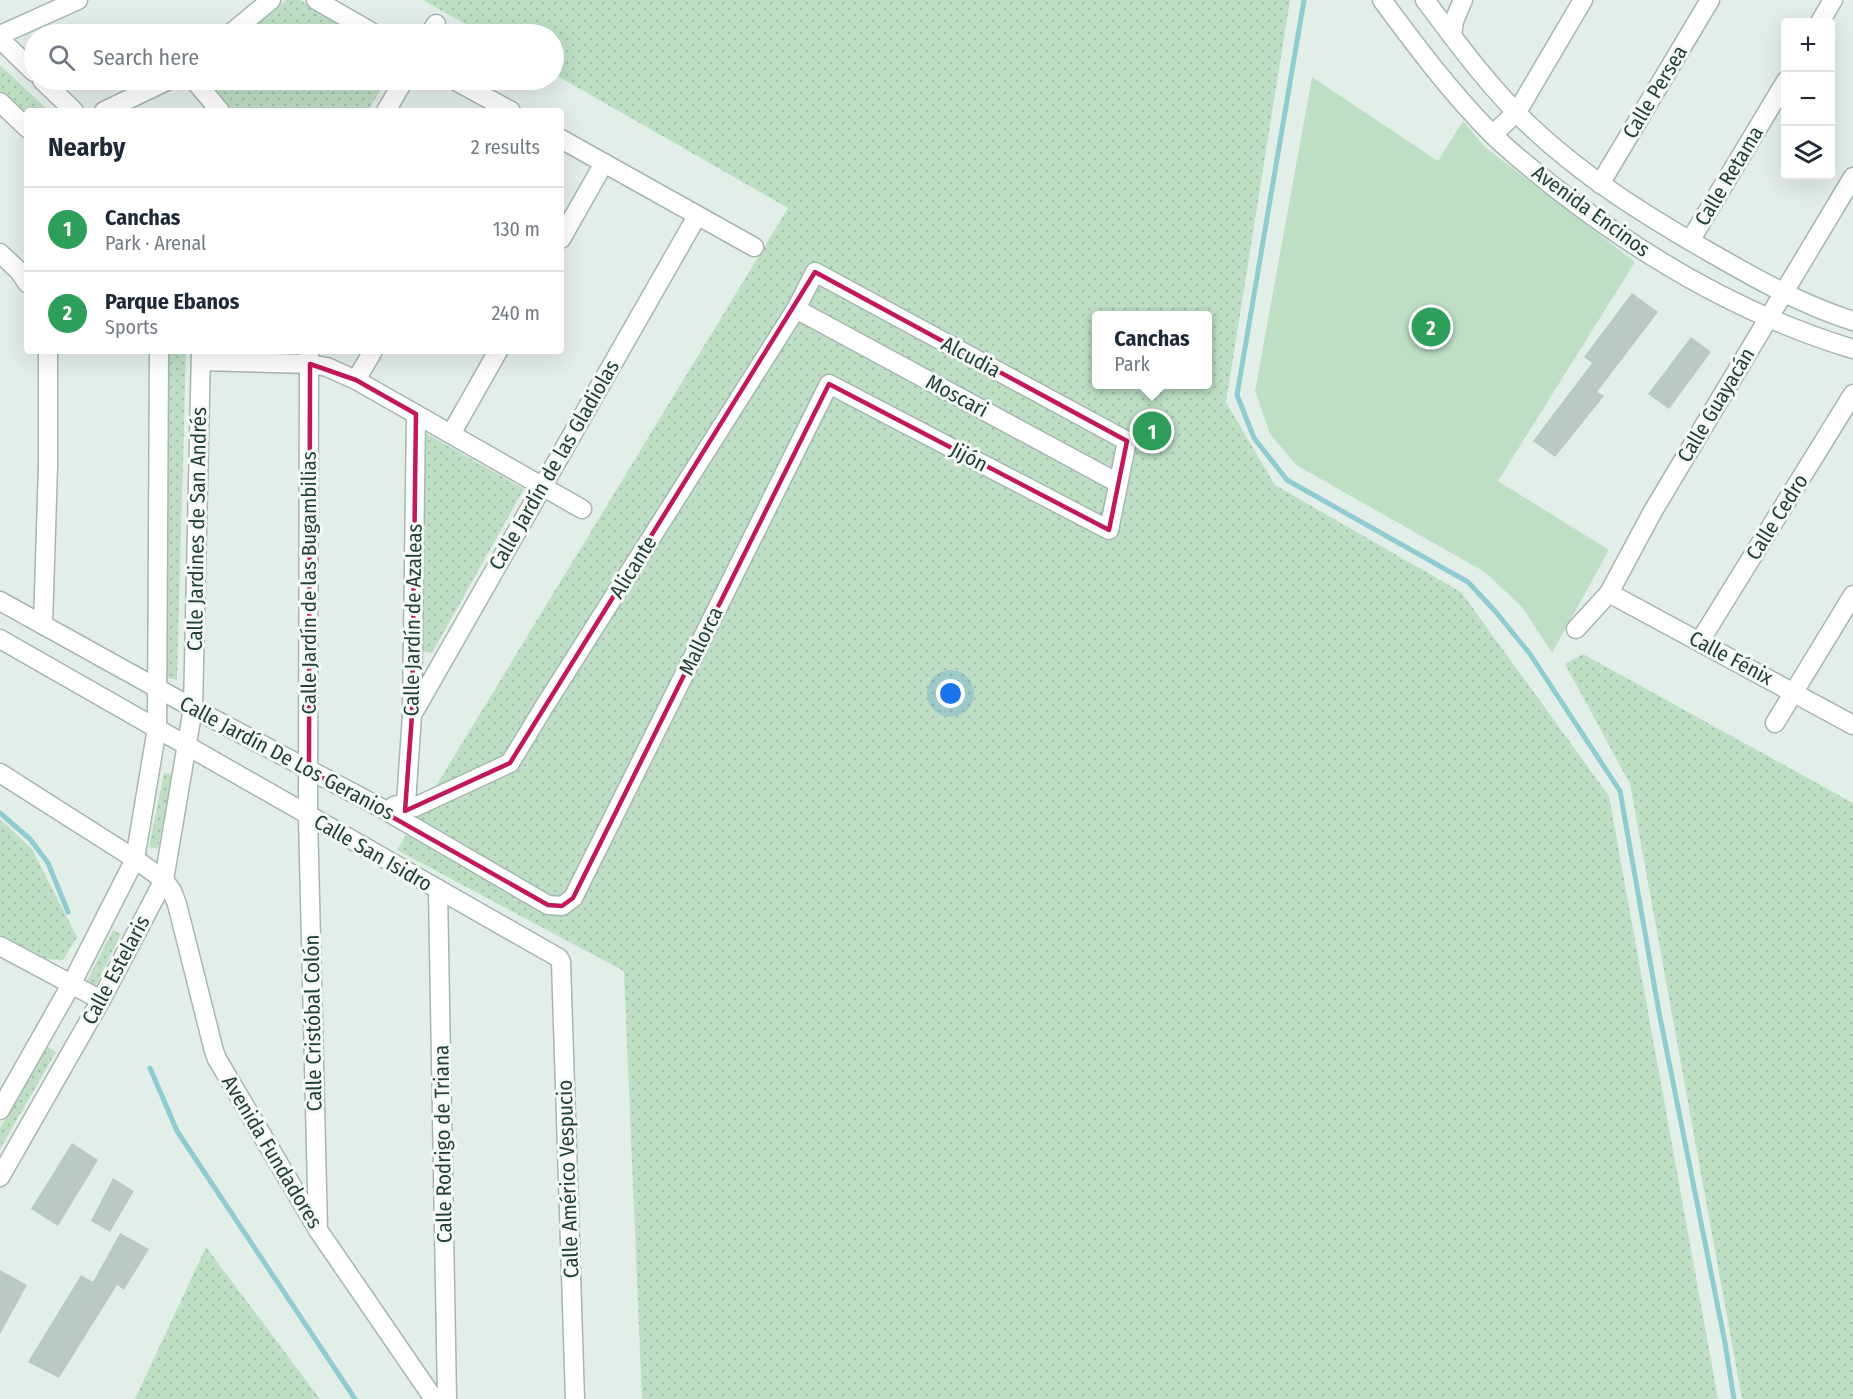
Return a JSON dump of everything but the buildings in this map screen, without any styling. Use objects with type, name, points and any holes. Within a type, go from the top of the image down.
[{"type":"street","points":[[27,24],[78,0]]},
{"type":"street","points":[[242,24],[271,0]]},
{"type":"street","points":[[316,0],[358,24]]},
{"type":"street","name":"Avenida Encinos","points":[[1382,0],[1448,86],[1492,134],[1572,201],[1636,247],[1719,294],[1816,338],[1853,349]]},
{"type":"street","name":"Avenida Encinos","points":[[1425,0],[1477,69],[1517,112],[1600,184],[1653,220],[1783,293],[1827,313],[1853,321]]},
{"type":"street","points":[[1452,36],[1454,21],[1463,0]]},
{"type":"street","points":[[1492,134],[1517,112],[1583,0]]},
{"type":"street","name":"Calle Persea","points":[[1600,184],[1710,0]]},
{"type":"street","points":[[1822,18],[1833,0]]},
{"type":"street","points":[[24,26],[0,37],[24,62]]},
{"type":"street","name":"Calle Retama","points":[[1690,241],[1781,88]]},
{"type":"street","points":[[52,90],[71,108]]},
{"type":"street","points":[[110,108],[148,90]]},
{"type":"street","points":[[202,90],[217,108]]},
{"type":"street","points":[[388,108],[398,90]]},
{"type":"street","points":[[472,90],[504,108]]},
{"type":"street","points":[[0,102],[24,125]]},
{"type":"street","points":[[564,141],[754,247]]},
{"type":"street","points":[[564,234],[604,163]]},
{"type":"street","name":"Calle Guayacán","points":[[1576,629],[1609,593],[1653,511],[1853,177]]},
{"type":"street","name":"Calle Jardín de las Gladiolas","points":[[412,715],[697,216]]},
{"type":"street","points":[[0,253],[24,280]]},
{"type":"street","name":"Alicante","points":[[405,803],[415,807],[510,764],[796,309],[815,272]]},
{"type":"street","name":"Alcudia","points":[[815,272],[1127,441],[1118,483]]},
{"type":"street","name":"Moscari","points":[[796,309],[1118,483]]},
{"type":"street","points":[[43,625],[48,466],[48,354]]},
{"type":"street","name":"Calle Jardines de San Andrés","points":[[157,728],[159,354]]},
{"type":"street","points":[[356,380],[371,354]]},
{"type":"street","points":[[451,434],[496,354]]},
{"type":"street","points":[[201,356],[309,357],[356,380],[582,509]]},
{"type":"street","name":"Calle Jardines de San Andrés","points":[[188,745],[193,708],[201,356]]},
{"type":"street","name":"Calle Jardín de las Bugambilias","points":[[308,816],[309,357]]},
{"type":"street","name":"Jijón","points":[[829,384],[1109,530],[1118,483]]},
{"type":"street","name":"Mallorca","points":[[573,898],[829,384]]},
{"type":"street","name":"Calle Cedro","points":[[1700,641],[1853,394]]},
{"type":"street","name":"Calle Jardín de Azaleas","points":[[405,803],[412,715],[416,414]]},
{"type":"street","name":"Calle Fénix","points":[[1609,593],[1853,725]]},
{"type":"street","points":[[1775,723],[1853,595]]},
{"type":"street","name":"Calle Jardín De Los Geranios","points":[[0,601],[193,708],[383,809],[548,905],[562,906],[573,898]]},
{"type":"street","name":"Calle Jardín De Los Geranios","points":[[0,639],[188,745]]},
{"type":"street","name":"Calle Estelaris","points":[[0,1110],[72,983],[135,859],[157,728]]},
{"type":"street","name":"Calle Estelaris","points":[[0,1177],[101,1000],[164,880],[188,745]]},
{"type":"street","name":"Calle San Isidro","points":[[188,745],[308,816],[559,958]]},
{"type":"street","points":[[0,773],[164,880]]},
{"type":"street","points":[[383,809],[405,803]]},
{"type":"street","name":"Calle Cristóbal Colón","points":[[308,816],[318,1230]]},
{"type":"street","name":"Avenida Fundadores","points":[[164,880],[177,904],[214,1051],[318,1230],[434,1399]]},
{"type":"street","name":"Calle Rodrigo de Triana","points":[[438,890],[447,1399]]},
{"type":"street","points":[[0,946],[101,1000]]},
{"type":"street","name":"Calle Américo Vespucio","points":[[559,958],[561,962],[575,1399]]},
{"type":"highlighted area","points":[[815,272],[1127,441],[1109,530],[829,384],[573,898],[562,906],[548,905],[309,770],[310,364],[356,380],[416,414],[412,715],[405,811],[510,763]]},
{"type":"green space","points":[[286,0],[300,0],[341,24],[257,24]]},
{"type":"green space","points":[[423,0],[1290,0],[1226,402],[1275,485],[1461,592],[1609,796],[1718,1399],[642,1399],[624,971],[397,850],[788,208],[564,80],[564,24],[465,24]]},
{"type":"green space","points":[[0,65],[24,90],[46,108],[24,108],[24,114],[0,91]]},
{"type":"green space","points":[[1312,77],[1438,161],[1463,121],[1485,147],[1635,262],[1498,481],[1609,550],[1552,653],[1522,607],[1485,572],[1296,465],[1270,434],[1255,391]]},
{"type":"green space","points":[[214,90],[380,90],[370,108],[229,108]]},
{"type":"green space","points":[[163,354],[186,354],[177,680],[161,676]]},
{"type":"green space","points":[[422,431],[524,489],[432,653],[420,651]]},
{"type":"green space","points":[[1583,654],[1853,803],[1853,1399],[1742,1399],[1630,784],[1565,664]]},
{"type":"green space","points":[[164,773],[172,774],[158,849],[149,847]]},
{"type":"green space","points":[[0,819],[32,849],[77,937],[63,960],[47,959],[0,935]]},
{"type":"green space","points":[[113,930],[121,934],[95,987],[87,981]]},
{"type":"green space","points":[[46,1046],[56,1052],[0,1149],[0,1128]]},
{"type":"green space","points":[[206,1247],[320,1399],[135,1399]]},
{"type":"waterway","points":[[1304,0],[1237,395],[1254,438],[1287,480],[1468,582],[1530,654],[1620,791],[1659,1012],[1725,1343],[1734,1399]]},
{"type":"waterway","points":[[0,813],[30,839],[48,863],[68,912]]},
{"type":"waterway","points":[[150,1068],[177,1131],[355,1399]]},
{"type":"place","name":"Parque Ebanos","points":[[1431,327]]},
{"type":"place","name":"Canchas","points":[[1152,431]]}]
